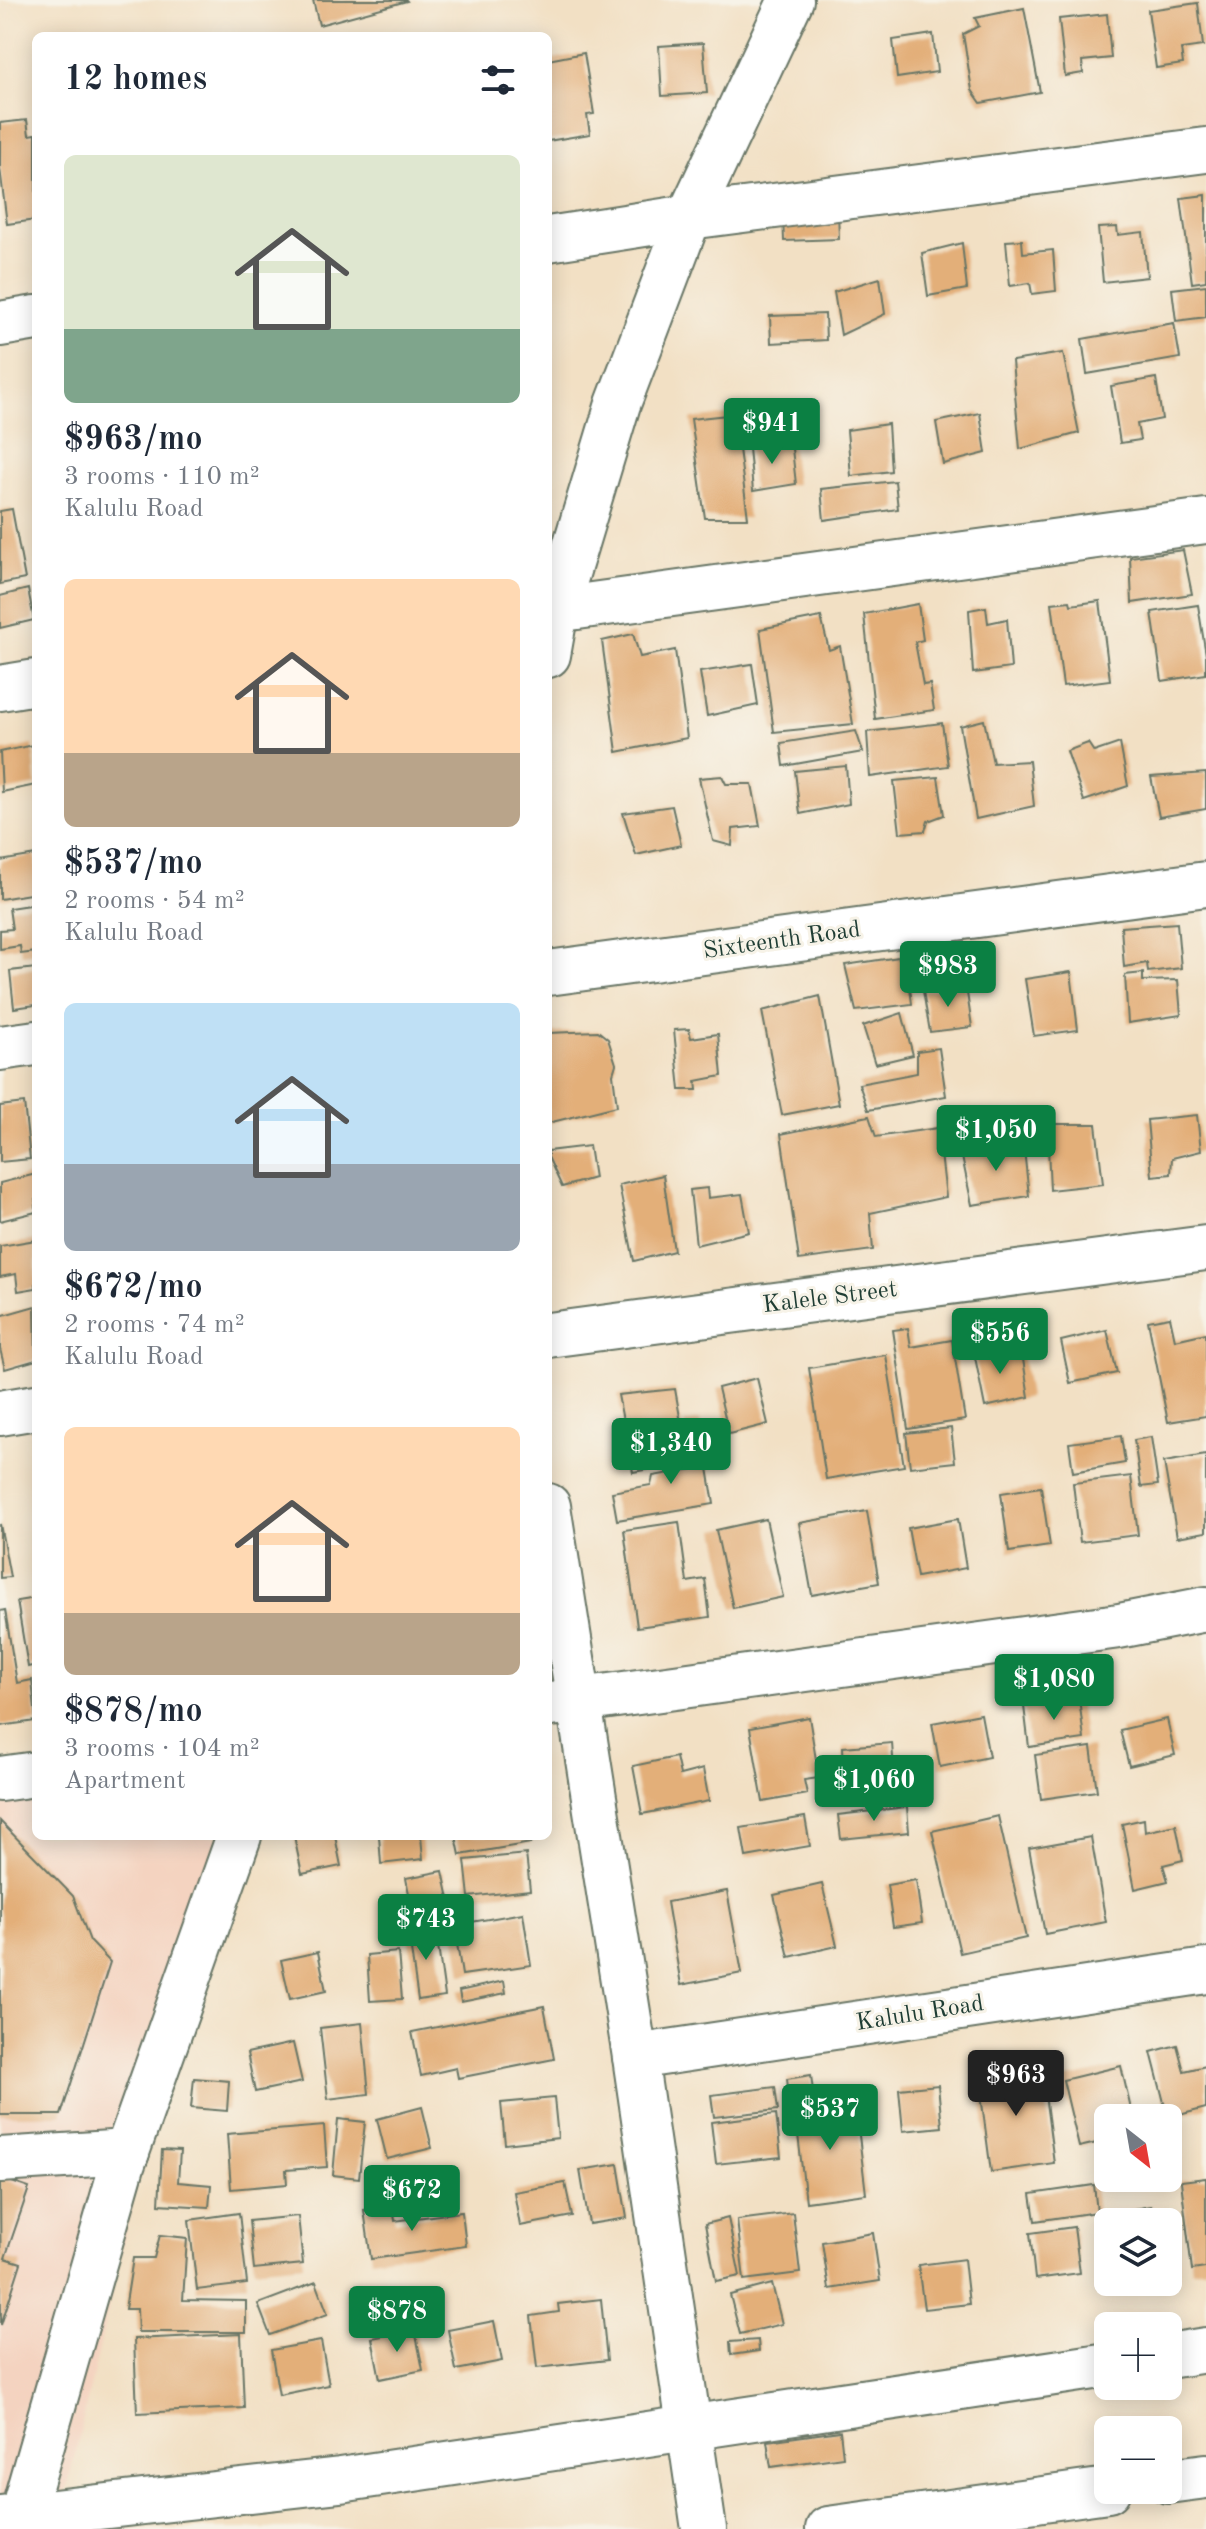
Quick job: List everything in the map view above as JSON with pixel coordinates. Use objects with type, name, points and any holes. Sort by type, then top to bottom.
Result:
[{"type":"street","points":[[791,0],[689,217],[618,404],[552,610],[1206,521]]},
{"type":"street","points":[[552,238],[689,217],[1206,150]]},
{"type":"street","points":[[0,324],[32,319]]},
{"type":"street","points":[[0,688],[32,683]]},
{"type":"street","name":"Sixteenth Road","points":[[552,972],[1206,884]]},
{"type":"street","points":[[0,1048],[32,1044]]},
{"type":"street","name":"Kalele Street","points":[[552,1334],[1206,1248]]},
{"type":"street","points":[[0,1413],[32,1408]]},
{"type":"street","points":[[552,1559],[563,1703],[635,2057],[704,2529]]},
{"type":"street","points":[[563,1703],[1119,1626],[1206,1609]]},
{"type":"street","points":[[0,1779],[32,1775]]},
{"type":"street","points":[[238,1840],[127,2152],[11,2516],[340,2480],[1094,2367]]},
{"type":"street","name":"Kalulu Road","points":[[635,2057],[1206,1971]]},
{"type":"street","points":[[0,2160],[127,2152]]},
{"type":"street","points":[[1182,2354],[1206,2350]]},
{"type":"street","points":[[1182,2479],[1206,2476]]},
{"type":"street","points":[[828,2529],[1094,2492]]},
{"type":"shaded area","points":[[32,1783],[32,1840],[222,1840],[155,2102],[58,2529],[0,2529],[0,1789]]},
{"type":"building","points":[[313,0],[406,0],[407,1],[319,25]]},
{"type":"building","points":[[1198,3],[1203,46],[1181,49],[1183,64],[1156,68],[1148,10]]},
{"type":"building","points":[[1024,8],[1040,92],[981,103],[972,90],[963,34],[979,26],[975,18]]},
{"type":"building","points":[[1107,14],[1111,58],[1082,61],[1083,73],[1065,76],[1059,19]]},
{"type":"building","points":[[933,34],[937,72],[897,78],[893,40]]},
{"type":"building","points":[[703,43],[707,93],[662,96],[659,46]]},
{"type":"building","points":[[584,53],[594,114],[587,115],[590,134],[552,140],[552,59]]},
{"type":"building","points":[[27,120],[29,135],[32,135],[32,221],[7,224],[0,168],[0,123]]},
{"type":"building","points":[[1206,195],[1206,281],[1192,283],[1181,198]]},
{"type":"building","points":[[838,212],[839,239],[784,241],[783,215]]},
{"type":"building","points":[[1117,227],[1118,235],[1143,232],[1147,277],[1103,282],[1098,228]]},
{"type":"building","points":[[1022,240],[1023,253],[1053,250],[1056,291],[1032,294],[1030,283],[1010,286],[1006,241]]},
{"type":"building","points":[[962,243],[967,289],[928,296],[922,253]]},
{"type":"building","points":[[880,278],[885,314],[841,335],[834,292]]},
{"type":"building","points":[[1206,285],[1206,317],[1176,321],[1172,289]]},
{"type":"building","points":[[825,314],[826,340],[771,343],[770,316]]},
{"type":"building","points":[[1174,323],[1180,358],[1087,374],[1082,339]]},
{"type":"building","points":[[1063,353],[1079,433],[1020,449],[1012,361]]},
{"type":"building","points":[[1156,378],[1162,419],[1137,424],[1140,440],[1120,443],[1111,386]]},
{"type":"building","points":[[745,413],[751,440],[739,449],[748,518],[705,518],[691,419]]},
{"type":"building","points":[[980,413],[986,453],[943,464],[936,422]]},
{"type":"building","points":[[888,424],[891,471],[851,476],[847,430]]},
{"type":"building","points":[[791,440],[796,484],[753,491],[749,448]]},
{"type":"building","points":[[895,481],[898,509],[824,520],[821,489]]},
{"type":"building","points":[[12,509],[25,579],[0,584],[0,511]]},
{"type":"building","points":[[1183,550],[1192,594],[1132,603],[1130,557]]},
{"type":"building","points":[[28,589],[32,620],[0,628],[0,596]]},
{"type":"building","points":[[1070,601],[1071,605],[1100,601],[1110,680],[1063,686],[1052,603]]},
{"type":"building","points":[[918,604],[923,640],[915,642],[923,685],[930,684],[934,710],[875,719],[864,614]]},
{"type":"building","points":[[1198,605],[1206,674],[1162,681],[1152,612]]},
{"type":"building","points":[[986,607],[988,623],[1007,619],[1011,668],[973,673],[969,610]]},
{"type":"building","points":[[821,617],[829,650],[840,646],[853,724],[774,732],[760,629]]},
{"type":"building","points":[[633,634],[640,657],[675,650],[687,738],[617,752],[602,641]]},
{"type":"building","points":[[752,664],[758,705],[707,716],[700,672]]},
{"type":"building","points":[[984,720],[993,763],[1029,761],[1034,806],[976,819],[960,726]]},
{"type":"building","points":[[942,723],[948,766],[870,777],[867,732]]},
{"type":"building","points":[[856,731],[863,752],[784,766],[781,743]]},
{"type":"building","points":[[1088,743],[1094,752],[1120,743],[1128,786],[1084,801],[1067,751]]},
{"type":"building","points":[[32,745],[32,786],[2,792],[0,752]]},
{"type":"building","points":[[846,766],[849,804],[800,814],[795,771]]},
{"type":"building","points":[[1206,773],[1206,809],[1159,817],[1151,777]]},
{"type":"building","points":[[722,776],[726,784],[752,784],[760,826],[733,829],[732,846],[713,841],[699,778]]},
{"type":"building","points":[[938,777],[944,815],[928,821],[925,831],[900,833],[894,781]]},
{"type":"building","points":[[672,806],[681,845],[636,855],[623,813]]},
{"type":"building","points":[[32,856],[32,894],[0,899],[0,861]]},
{"type":"building","points":[[32,905],[32,953],[21,954],[20,946],[0,949],[0,930],[12,929],[9,908]]},
{"type":"building","points":[[1177,923],[1181,968],[1148,972],[1147,963],[1124,967],[1121,927]]},
{"type":"building","points":[[906,956],[912,1004],[856,1011],[845,965]]},
{"type":"building","points":[[32,968],[32,1006],[14,1008],[10,971]]},
{"type":"building","points":[[1071,972],[1078,1030],[1034,1036],[1025,979]]},
{"type":"building","points":[[1143,973],[1143,981],[1178,980],[1181,1015],[1128,1023],[1125,975]]},
{"type":"building","points":[[966,986],[972,1027],[930,1032],[923,991]]},
{"type":"building","points":[[820,996],[839,1104],[782,1115],[762,1011]]},
{"type":"building","points":[[902,1013],[913,1055],[875,1064],[863,1026]]},
{"type":"building","points":[[689,1029],[691,1038],[718,1034],[722,1076],[696,1081],[697,1090],[680,1090],[674,1030]]},
{"type":"building","points":[[598,1031],[608,1039],[616,1064],[613,1074],[617,1106],[552,1122],[552,1033]]},
{"type":"building","points":[[939,1048],[946,1096],[868,1110],[859,1084],[917,1073],[917,1051]]},
{"type":"building","points":[[24,1103],[30,1159],[0,1162],[0,1106]]},
{"type":"building","points":[[1197,1115],[1201,1151],[1172,1158],[1171,1174],[1152,1176],[1147,1120]]},
{"type":"building","points":[[869,1116],[876,1137],[938,1128],[946,1197],[870,1213],[873,1250],[799,1260],[781,1134]]},
{"type":"building","points":[[1047,1124],[1096,1124],[1103,1184],[1050,1190]]},
{"type":"building","points":[[1023,1140],[1029,1196],[972,1205],[961,1152]]},
{"type":"building","points":[[589,1146],[594,1178],[562,1187],[552,1166],[552,1151]]},
{"type":"building","points":[[32,1175],[32,1213],[0,1221],[0,1183]]},
{"type":"building","points":[[663,1175],[674,1251],[634,1261],[619,1185]]},
{"type":"building","points":[[707,1188],[708,1198],[742,1194],[749,1232],[696,1245],[690,1190]]},
{"type":"building","points":[[32,1241],[32,1289],[18,1291],[16,1274],[0,1277],[0,1246]]},
{"type":"building","points":[[32,1307],[32,1361],[5,1369],[0,1349],[0,1316]]},
{"type":"building","points":[[1170,1317],[1175,1340],[1206,1333],[1206,1416],[1168,1422],[1148,1321]]},
{"type":"building","points":[[908,1328],[911,1347],[952,1340],[965,1420],[908,1429],[893,1330]]},
{"type":"building","points":[[1107,1330],[1117,1373],[1070,1383],[1061,1341]]},
{"type":"building","points":[[994,1343],[997,1357],[1022,1353],[1029,1397],[985,1407],[973,1347]]},
{"type":"building","points":[[886,1355],[904,1466],[826,1479],[809,1368]]},
{"type":"building","points":[[757,1378],[768,1424],[729,1434],[718,1388]]},
{"type":"building","points":[[675,1389],[688,1462],[633,1472],[618,1395]]},
{"type":"building","points":[[700,1420],[714,1504],[617,1520],[612,1492],[651,1485],[653,1476],[693,1469],[685,1423]]},
{"type":"building","points":[[951,1428],[955,1462],[910,1467],[906,1433]]},
{"type":"building","points":[[1121,1436],[1125,1463],[1073,1472],[1069,1443]]},
{"type":"building","points":[[1151,1437],[1158,1485],[1141,1487],[1134,1440]]},
{"type":"building","points":[[1206,1455],[1206,1532],[1177,1537],[1164,1462]]},
{"type":"building","points":[[1131,1476],[1138,1535],[1080,1542],[1073,1483]]},
{"type":"building","points":[[1041,1487],[1050,1546],[1009,1552],[1001,1493]]},
{"type":"building","points":[[867,1511],[879,1583],[812,1595],[799,1523]]},
{"type":"building","points":[[766,1519],[783,1597],[733,1608],[716,1530]]},
{"type":"building","points":[[958,1519],[966,1568],[917,1577],[908,1528]]},
{"type":"building","points":[[679,1522],[687,1582],[705,1579],[710,1617],[637,1627],[624,1530]]},
{"type":"building","points":[[0,1524],[10,1577],[0,1578]]},
{"type":"building","points":[[32,1599],[32,1666],[28,1667],[17,1601]]},
{"type":"building","points":[[5,1610],[17,1683],[32,1680],[32,1722],[0,1726],[0,1611]]},
{"type":"building","points":[[1079,1698],[1084,1739],[1029,1747],[1024,1706]]},
{"type":"building","points":[[981,1714],[989,1757],[940,1767],[932,1723]]},
{"type":"building","points":[[809,1717],[819,1778],[804,1780],[807,1794],[763,1802],[750,1728]]},
{"type":"building","points":[[1167,1719],[1175,1755],[1129,1766],[1120,1730]]},
{"type":"building","points":[[892,1743],[895,1785],[845,1789],[843,1747]]},
{"type":"building","points":[[1091,1747],[1097,1791],[1041,1799],[1035,1755]]},
{"type":"building","points":[[676,1757],[680,1775],[703,1769],[709,1801],[642,1814],[633,1766]]},
{"type":"building","points":[[907,1807],[909,1832],[841,1839],[838,1815]]},
{"type":"building","points":[[998,1816],[1026,1938],[960,1953],[932,1831]]},
{"type":"building","points":[[805,1817],[810,1846],[746,1857],[741,1828]]},
{"type":"building","points":[[1144,1819],[1145,1832],[1176,1825],[1183,1860],[1163,1865],[1168,1881],[1135,1889],[1122,1824]]},
{"type":"building","points":[[0,1821],[73,1896],[90,1941],[110,1962],[61,2115],[0,2115]]},
{"type":"building","points":[[1091,1837],[1106,1922],[1045,1934],[1029,1848]]},
{"type":"building","points":[[295,1840],[336,1840],[341,1866],[302,1874]]},
{"type":"building","points":[[379,1840],[421,1840],[423,1859],[381,1864]]},
{"type":"building","points":[[457,1840],[531,1840],[531,1843],[460,1855]]},
{"type":"building","points":[[526,1854],[530,1890],[469,1897],[465,1860]]},
{"type":"building","points":[[443,1871],[451,1908],[413,1915],[406,1878]]},
{"type":"building","points":[[916,1880],[922,1923],[893,1927],[887,1885]]},
{"type":"building","points":[[822,1884],[837,1946],[789,1957],[774,1895]]},
{"type":"building","points":[[727,1891],[742,1973],[681,1985],[667,1902]]},
{"type":"building","points":[[523,1913],[531,1965],[462,1975],[454,1925]]},
{"type":"building","points":[[435,1925],[445,1996],[418,2000],[408,1928]]},
{"type":"building","points":[[318,1952],[326,1991],[290,1999],[281,1960]]},
{"type":"building","points":[[398,1952],[402,1999],[370,2001],[367,1955]]},
{"type":"building","points":[[504,1981],[506,1993],[461,2002],[459,1991]]},
{"type":"building","points":[[544,2006],[554,2059],[458,2078],[456,2068],[421,2076],[412,2032]]},
{"type":"building","points":[[362,2023],[369,2094],[328,2099],[320,2028]]},
{"type":"building","points":[[293,2043],[302,2082],[255,2092],[247,2053]]},
{"type":"building","points":[[1177,2045],[1184,2071],[1206,2066],[1206,2108],[1182,2114],[1182,2104],[1164,2104],[1151,2052]]},
{"type":"building","points":[[1041,2064],[1054,2163],[991,2172],[978,2072]]},
{"type":"building","points":[[1121,2066],[1130,2104],[1094,2104],[1094,2144],[1079,2147],[1063,2080]]},
{"type":"building","points":[[811,2075],[814,2099],[790,2103],[787,2079]]},
{"type":"building","points":[[194,2078],[229,2081],[227,2111],[191,2108]]},
{"type":"building","points":[[938,2085],[942,2127],[903,2131],[899,2089]]},
{"type":"building","points":[[775,2087],[778,2110],[714,2117],[711,2095]]},
{"type":"building","points":[[554,2098],[558,2138],[505,2144],[501,2103]]},
{"type":"building","points":[[855,2102],[866,2194],[806,2202],[795,2109]]},
{"type":"building","points":[[422,2107],[432,2148],[387,2159],[377,2119]]},
{"type":"building","points":[[776,2114],[781,2157],[716,2164],[711,2122]]},
{"type":"building","points":[[338,2119],[365,2122],[359,2178],[333,2175]]},
{"type":"building","points":[[324,2126],[327,2167],[286,2170],[287,2184],[231,2189],[227,2134]]},
{"type":"building","points":[[162,2150],[180,2151],[178,2182],[211,2185],[209,2207],[159,2204]]},
{"type":"building","points":[[618,2164],[627,2218],[589,2224],[580,2170]]},
{"type":"building","points":[[0,2178],[29,2188],[5,2258],[21,2263],[1,2325]]},
{"type":"building","points":[[1206,2178],[1206,2268],[1192,2270],[1182,2181]]},
{"type":"building","points":[[565,2183],[572,2216],[520,2226],[514,2192]]},
{"type":"building","points":[[1094,2185],[1097,2208],[1094,2212],[1035,2221],[1031,2194]]},
{"type":"building","points":[[393,2207],[395,2221],[462,2212],[466,2246],[371,2259],[364,2210]]},
{"type":"building","points":[[239,2213],[247,2284],[197,2290],[189,2220]]},
{"type":"building","points":[[793,2213],[800,2273],[744,2280],[737,2220]]},
{"type":"building","points":[[298,2216],[303,2264],[254,2269],[249,2221]]},
{"type":"building","points":[[728,2218],[740,2276],[716,2281],[705,2224]]},
{"type":"building","points":[[1074,2227],[1080,2273],[1035,2279],[1030,2233]]},
{"type":"building","points":[[873,2233],[880,2281],[829,2289],[822,2242]]},
{"type":"building","points":[[160,2235],[187,2238],[183,2300],[246,2301],[246,2332],[138,2332],[137,2309],[125,2309],[133,2258],[154,2258]]},
{"type":"building","points":[[964,2259],[969,2304],[924,2309],[918,2265]]},
{"type":"building","points":[[316,2282],[328,2314],[270,2335],[258,2304]]},
{"type":"building","points":[[772,2284],[782,2324],[740,2334],[730,2295]]},
{"type":"building","points":[[601,2299],[607,2360],[537,2368],[531,2316],[559,2312],[558,2304]]},
{"type":"building","points":[[494,2321],[502,2361],[456,2370],[448,2330]]},
{"type":"building","points":[[415,2330],[423,2370],[380,2379],[372,2338]]},
{"type":"building","points":[[241,2334],[244,2408],[137,2413],[134,2339]]},
{"type":"building","points":[[758,2340],[759,2351],[731,2355],[730,2342]]},
{"type":"building","points":[[321,2341],[329,2385],[279,2395],[271,2350]]},
{"type":"building","points":[[840,2431],[843,2457],[771,2467],[767,2441]]}]
